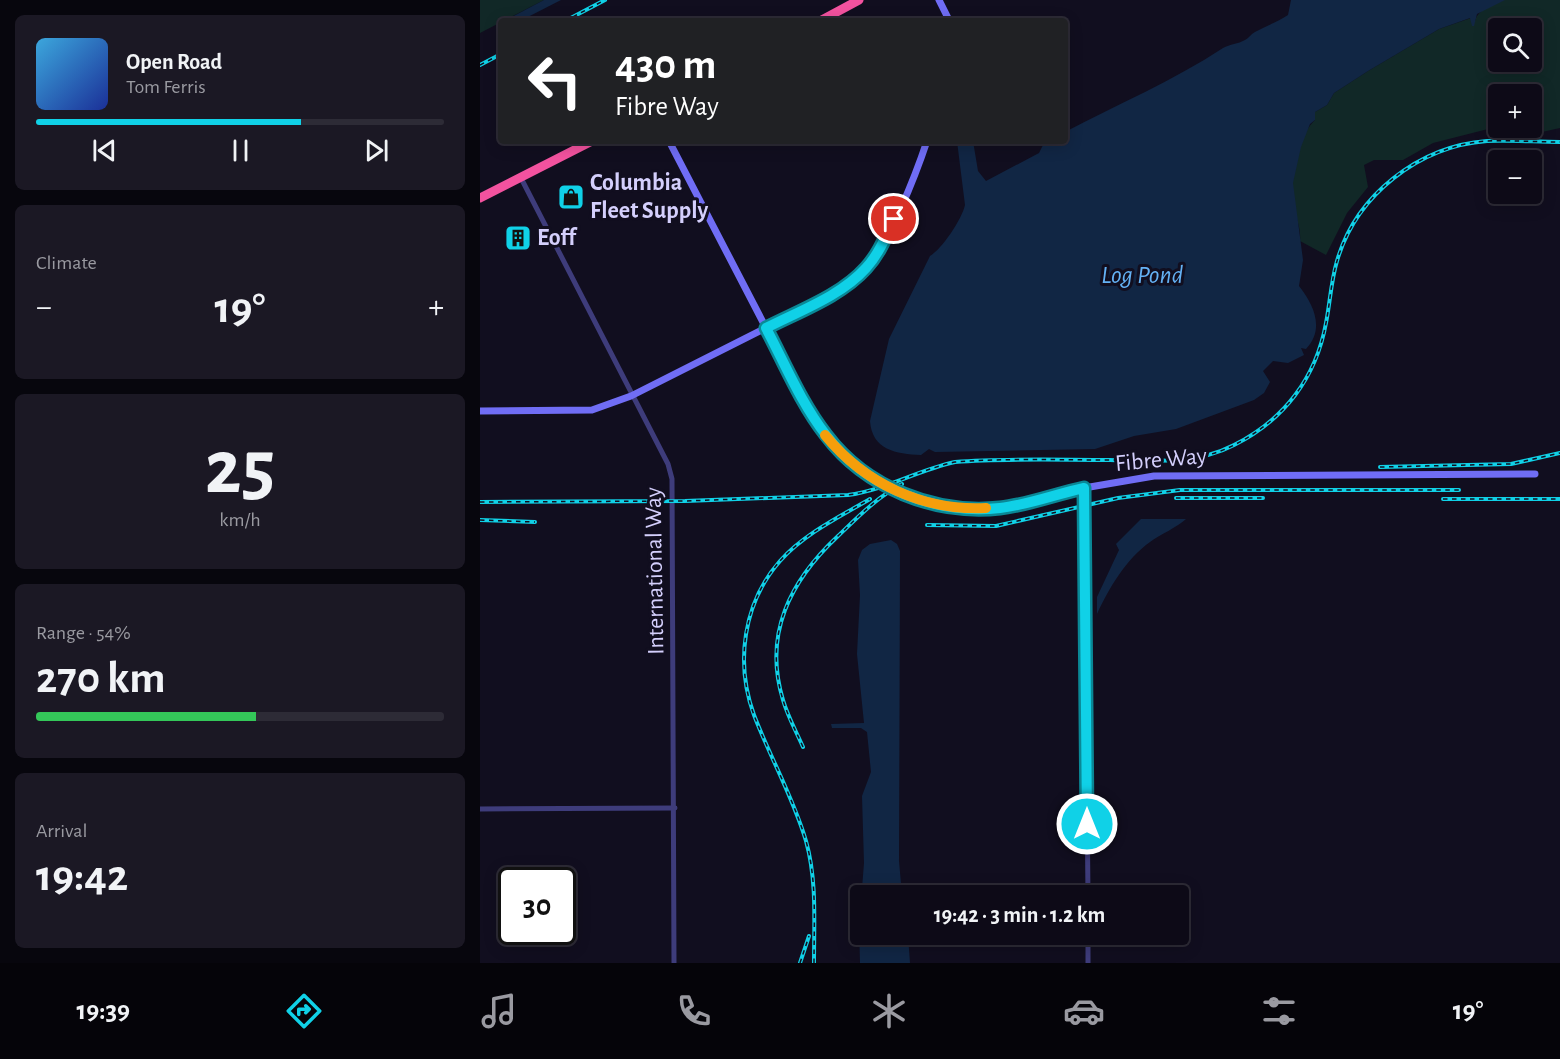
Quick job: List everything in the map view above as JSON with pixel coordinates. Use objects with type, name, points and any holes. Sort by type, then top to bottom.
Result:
[{"type":"highway","points":[[825,18],[859,0]]},
{"type":"highway","points":[[480,198],[586,144]]},
{"type":"street","points":[[939,0],[946,18]]},
{"type":"street","name":"Fibre Way","points":[[671,144],[809,411],[844,456],[858,468],[898,492],[943,506],[971,509],[1001,508],[1084,488],[1154,476],[1535,474]]},
{"type":"street","points":[[480,411],[592,410],[631,396],[832,294],[868,267],[881,247],[918,168],[926,144]]},
{"type":"street","name":"International Way","points":[[520,178],[668,464],[672,479],[674,963]]},
{"type":"street","points":[[1084,488],[1088,885]]},
{"type":"street","points":[[480,809],[675,808]]},
{"type":"street","points":[[1088,945],[1088,963]]},
{"type":"green space","points":[[480,0],[544,0],[509,18],[498,18],[498,24],[480,33]]},
{"type":"green space","points":[[1504,0],[1560,0],[1560,128],[1542,132],[1542,84],[1488,84],[1488,129],[1433,143],[1403,160],[1374,160],[1364,165],[1368,187],[1347,213],[1326,255],[1300,241],[1293,199],[1294,175],[1303,137],[1315,120],[1315,112],[1327,105],[1334,93],[1368,71],[1439,29],[1471,18],[1475,21],[1483,10]]},
{"type":"water","points":[[544,0],[561,0],[526,18],[510,18]]},
{"type":"water","name":"Log Pond","points":[[1291,0],[1505,0],[1477,14],[1474,26],[1470,18],[1439,29],[1334,93],[1327,105],[1315,112],[1315,120],[1310,124],[1301,147],[1293,183],[1303,260],[1299,286],[1313,309],[1316,325],[1312,341],[1306,349],[1301,348],[1304,355],[1288,363],[1273,361],[1263,371],[1270,382],[1264,393],[1254,400],[1176,429],[1134,436],[1095,449],[935,452],[929,449],[921,455],[894,451],[880,444],[875,438],[870,421],[889,339],[930,256],[951,233],[965,205],[957,144],[974,144],[978,171],[986,181],[1039,153],[1044,144],[1068,144],[1068,130],[1165,82],[1223,48],[1245,40],[1255,32],[1288,15]]},
{"type":"water","points":[[1141,519],[1186,519],[1150,542],[1133,557],[1113,584],[1097,614],[1097,597],[1119,550],[1116,544]]},
{"type":"water","points":[[891,540],[897,544],[900,551],[899,861],[901,885],[862,885],[864,863],[862,796],[871,772],[867,732],[861,728],[832,728],[831,724],[864,723],[857,654],[860,595],[858,560],[862,550],[870,544]]},
{"type":"water","points":[[860,945],[909,945],[910,963],[860,963]]},
{"type":"railway","points":[[571,18],[605,0]]},
{"type":"railway","points":[[480,65],[498,56]]},
{"type":"railway","points":[[480,502],[685,501],[848,495],[875,489],[955,462],[1157,461],[1204,456],[1234,445],[1268,423],[1295,395],[1306,379],[1321,343],[1335,269],[1346,237],[1359,215],[1375,195],[1394,178],[1415,164],[1462,145],[1487,141],[1560,142]]},
{"type":"railway","points":[[1380,467],[1511,464],[1560,453]]},
{"type":"railway","points":[[803,747],[785,706],[778,676],[776,653],[785,610],[794,590],[821,553],[868,508],[902,484]]},
{"type":"railway","points":[[927,525],[996,526],[1118,498],[1180,490],[1459,490]]},
{"type":"railway","points":[[1176,498],[1263,498]]},
{"type":"railway","points":[[814,963],[814,901],[810,856],[795,809],[760,731],[748,695],[744,654],[746,634],[758,595],[767,578],[789,551],[834,519],[870,499]]},
{"type":"railway","points":[[1443,499],[1560,499]]},
{"type":"railway","points":[[480,520],[535,522]]},
{"type":"railway","points":[[800,963],[809,936]]},
{"type":"slow traffic","points":[[825,435],[858,468],[898,492],[916,500],[943,506],[986,508]]},
{"type":"place","name":"Columbia Fleet Supply","points":[[571,197]]},
{"type":"place","name":"Eoff","points":[[518,238]]},
{"type":"route","points":[[894,219],[881,247],[868,267],[856,279],[766,328],[809,411],[826,436],[858,468],[898,492],[916,500],[971,509],[1001,508],[1084,488],[1087,824]]}]
